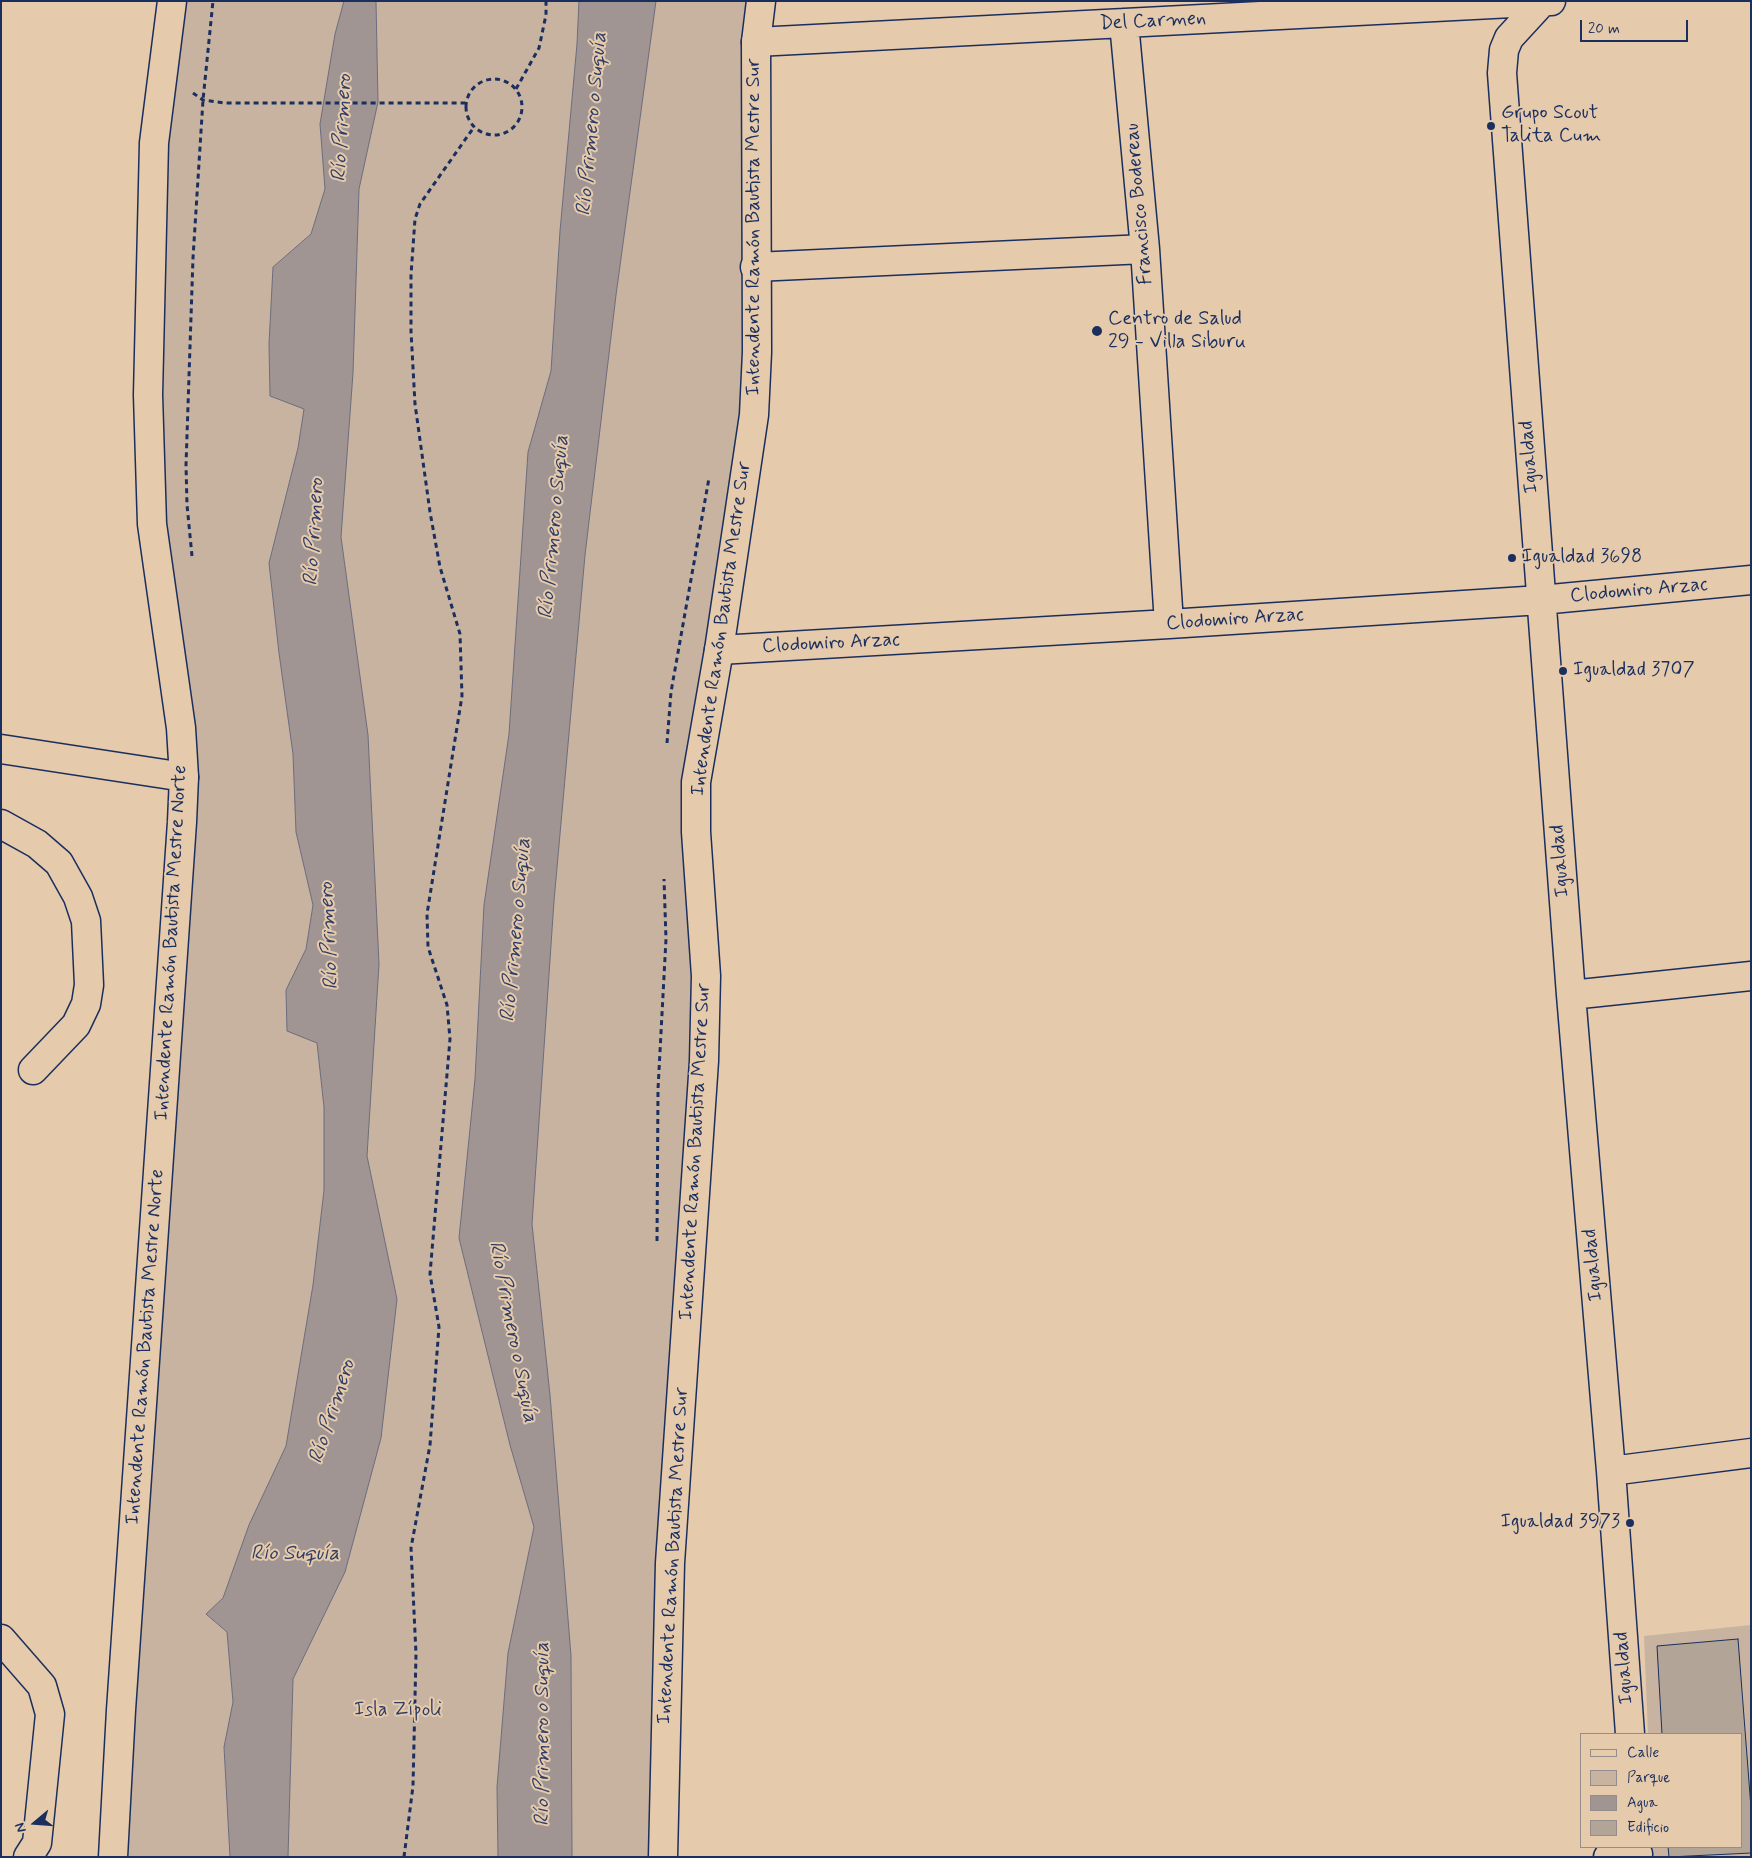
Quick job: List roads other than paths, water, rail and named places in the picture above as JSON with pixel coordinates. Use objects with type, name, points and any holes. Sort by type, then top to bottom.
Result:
[{"type":"street","name":"Intendente Ramón Bautista Mestre Norte","points":[[114,1857],[122,1700],[184,777],[181,728],[152,524],[148,395],[154,143],[172,1]]},
{"type":"street","name":"Intendente Ramón Bautista Mestre Sur","points":[[663,1857],[670,1563],[704,1061],[706,976],[696,832],[696,782],[719,650],[754,416],[756,352],[756,42],[761,1]]},
{"type":"street","name":"Del Carmen","points":[[756,42],[1551,1]]},
{"type":"street","name":"Igualdad","points":[[1542,2],[1510,38],[1504,50],[1502,73],[1571,996],[1611,1471],[1630,1733]]},
{"type":"street","name":"Francisco Bodereau","points":[[1124,23],[1145,249],[1169,624]]},
{"type":"street","points":[[755,267],[1145,249]]},
{"type":"street","name":"Clodomiro Arzac","points":[[719,650],[1541,600],[1751,580]]},
{"type":"street","points":[[1,749],[184,777]]},
{"type":"street","points":[[1,824],[38,844],[59,863],[78,897],[86,921],[89,985],[86,1004],[76,1025],[33,1070]]},
{"type":"street","points":[[1571,996],[1751,976]]},
{"type":"street","points":[[1611,1471],[1751,1453]]},
{"type":"street","points":[[1,1639],[42,1686],[50,1714],[37,1843],[28,1857]]},
{"type":"street","points":[[1608,1857],[1638,1852]]},
{"type":"water","name":"Río Suquía","points":[[344,1],[376,1],[378,102],[359,189],[353,373],[341,537],[368,735],[379,964],[367,1156],[397,1299],[381,1438],[345,1572],[293,1679],[288,1857],[230,1857],[224,1747],[233,1702],[227,1632],[206,1614],[223,1598],[249,1525],[286,1446],[313,1285],[324,1190],[324,1107],[317,1043],[287,1031],[286,990],[306,949],[313,905],[296,832],[293,754],[269,563],[298,448],[304,409],[270,396],[269,344],[273,267],[311,234],[325,189],[320,124],[335,34]]},
{"type":"water","name":"Río Primero o Suquía","points":[[579,1],[656,1],[616,295],[585,555],[554,901],[532,1224],[550,1395],[571,1656],[572,1857],[498,1857],[497,1787],[508,1653],[534,1527],[510,1445],[459,1238],[475,1079],[484,905],[509,734],[528,452],[551,371],[560,231],[577,44]]},
{"type":"place","name":"Grupo Scout Talita Cum","points":[[1491,126]]},
{"type":"place","name":"Centro de Salud 29 - Villa Siburu","points":[[1097,331]]},
{"type":"place","name":"Igualdad 3698","points":[[1512,558]]},
{"type":"place","name":"Igualdad 3707","points":[[1563,671]]},
{"type":"place","name":"Igualdad 3973","points":[[1630,1523]]},
{"type":"water label","name":"Río Primero","points":[[343,128]]},
{"type":"water label","name":"Río Primero","points":[[315,532]]},
{"type":"water label","name":"Río Primero","points":[[330,936]]},
{"type":"water label","name":"Río Primero","points":[[333,1412]]},
{"type":"park label","name":"Isla Zípoli","points":[[398,1711]]}]
